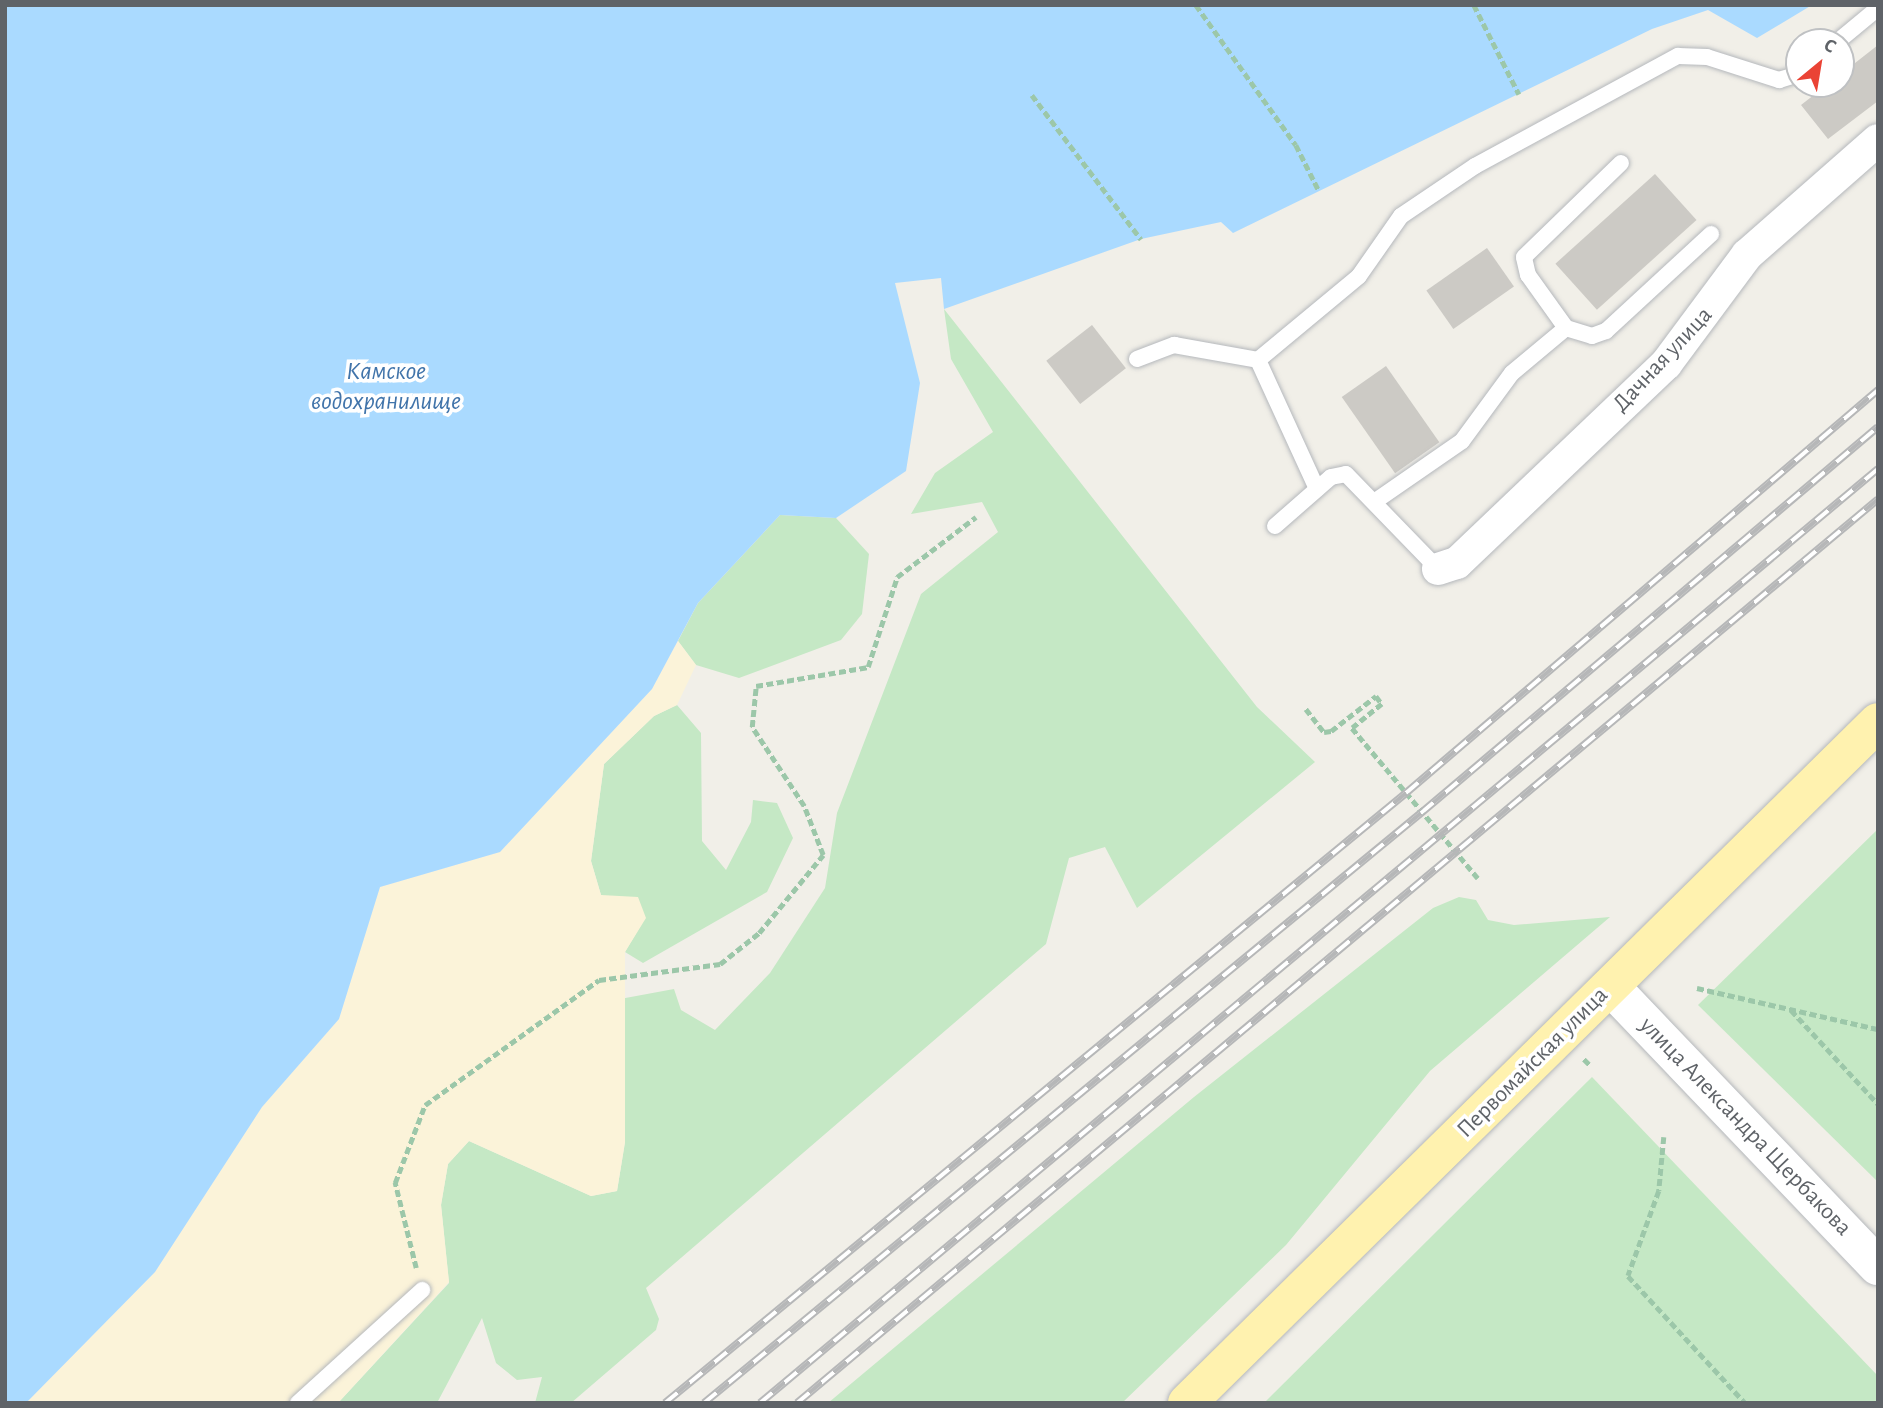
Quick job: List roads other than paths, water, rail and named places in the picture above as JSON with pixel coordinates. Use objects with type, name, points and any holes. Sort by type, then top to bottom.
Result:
[{"type":"main road","name":"Первомайская улица","points":[[1187,1403],[1878,722]]},
{"type":"street","name":"Дачная улица","points":[[1438,569],[1457,563],[1666,365],[1748,255],[1878,140]]},
{"type":"street","name":"улица Александра Щербакова","points":[[1611,987],[1878,1266]]},
{"type":"lane","points":[[1854,28],[1878,8]]},
{"type":"lane","points":[[1137,359],[1174,345],[1258,360],[1359,276],[1401,216],[1475,166],[1665,62],[1689,54],[1779,80],[1785,78]]},
{"type":"lane","points":[[1621,163],[1524,257],[1528,275],[1566,328],[1592,336],[1606,331],[1711,234]]},
{"type":"lane","points":[[1374,502],[1462,441],[1511,373],[1566,328]]},
{"type":"lane","points":[[1258,360],[1317,489]]},
{"type":"lane","points":[[1275,526],[1317,489],[1346,474],[1438,569]]},
{"type":"lane","points":[[298,1403],[422,1290]]},
{"type":"water","name":"Камское водохранилище","points":[[5,5],[1812,5],[1757,38],[1708,10],[1652,29],[1233,233],[1221,222],[1141,239],[944,309],[941,278],[895,283],[920,383],[906,471],[836,518],[780,515],[698,603],[652,689],[500,852],[380,887],[339,1019],[262,1107],[155,1272],[26,1403],[5,1403]]},
{"type":"railway","points":[[665,1403],[1406,793],[1878,390]]},
{"type":"railway","points":[[704,1403],[1421,813],[1878,427]]},
{"type":"railway","points":[[760,1403],[1878,469]]},
{"type":"railway","points":[[797,1403],[1878,499]]}]
